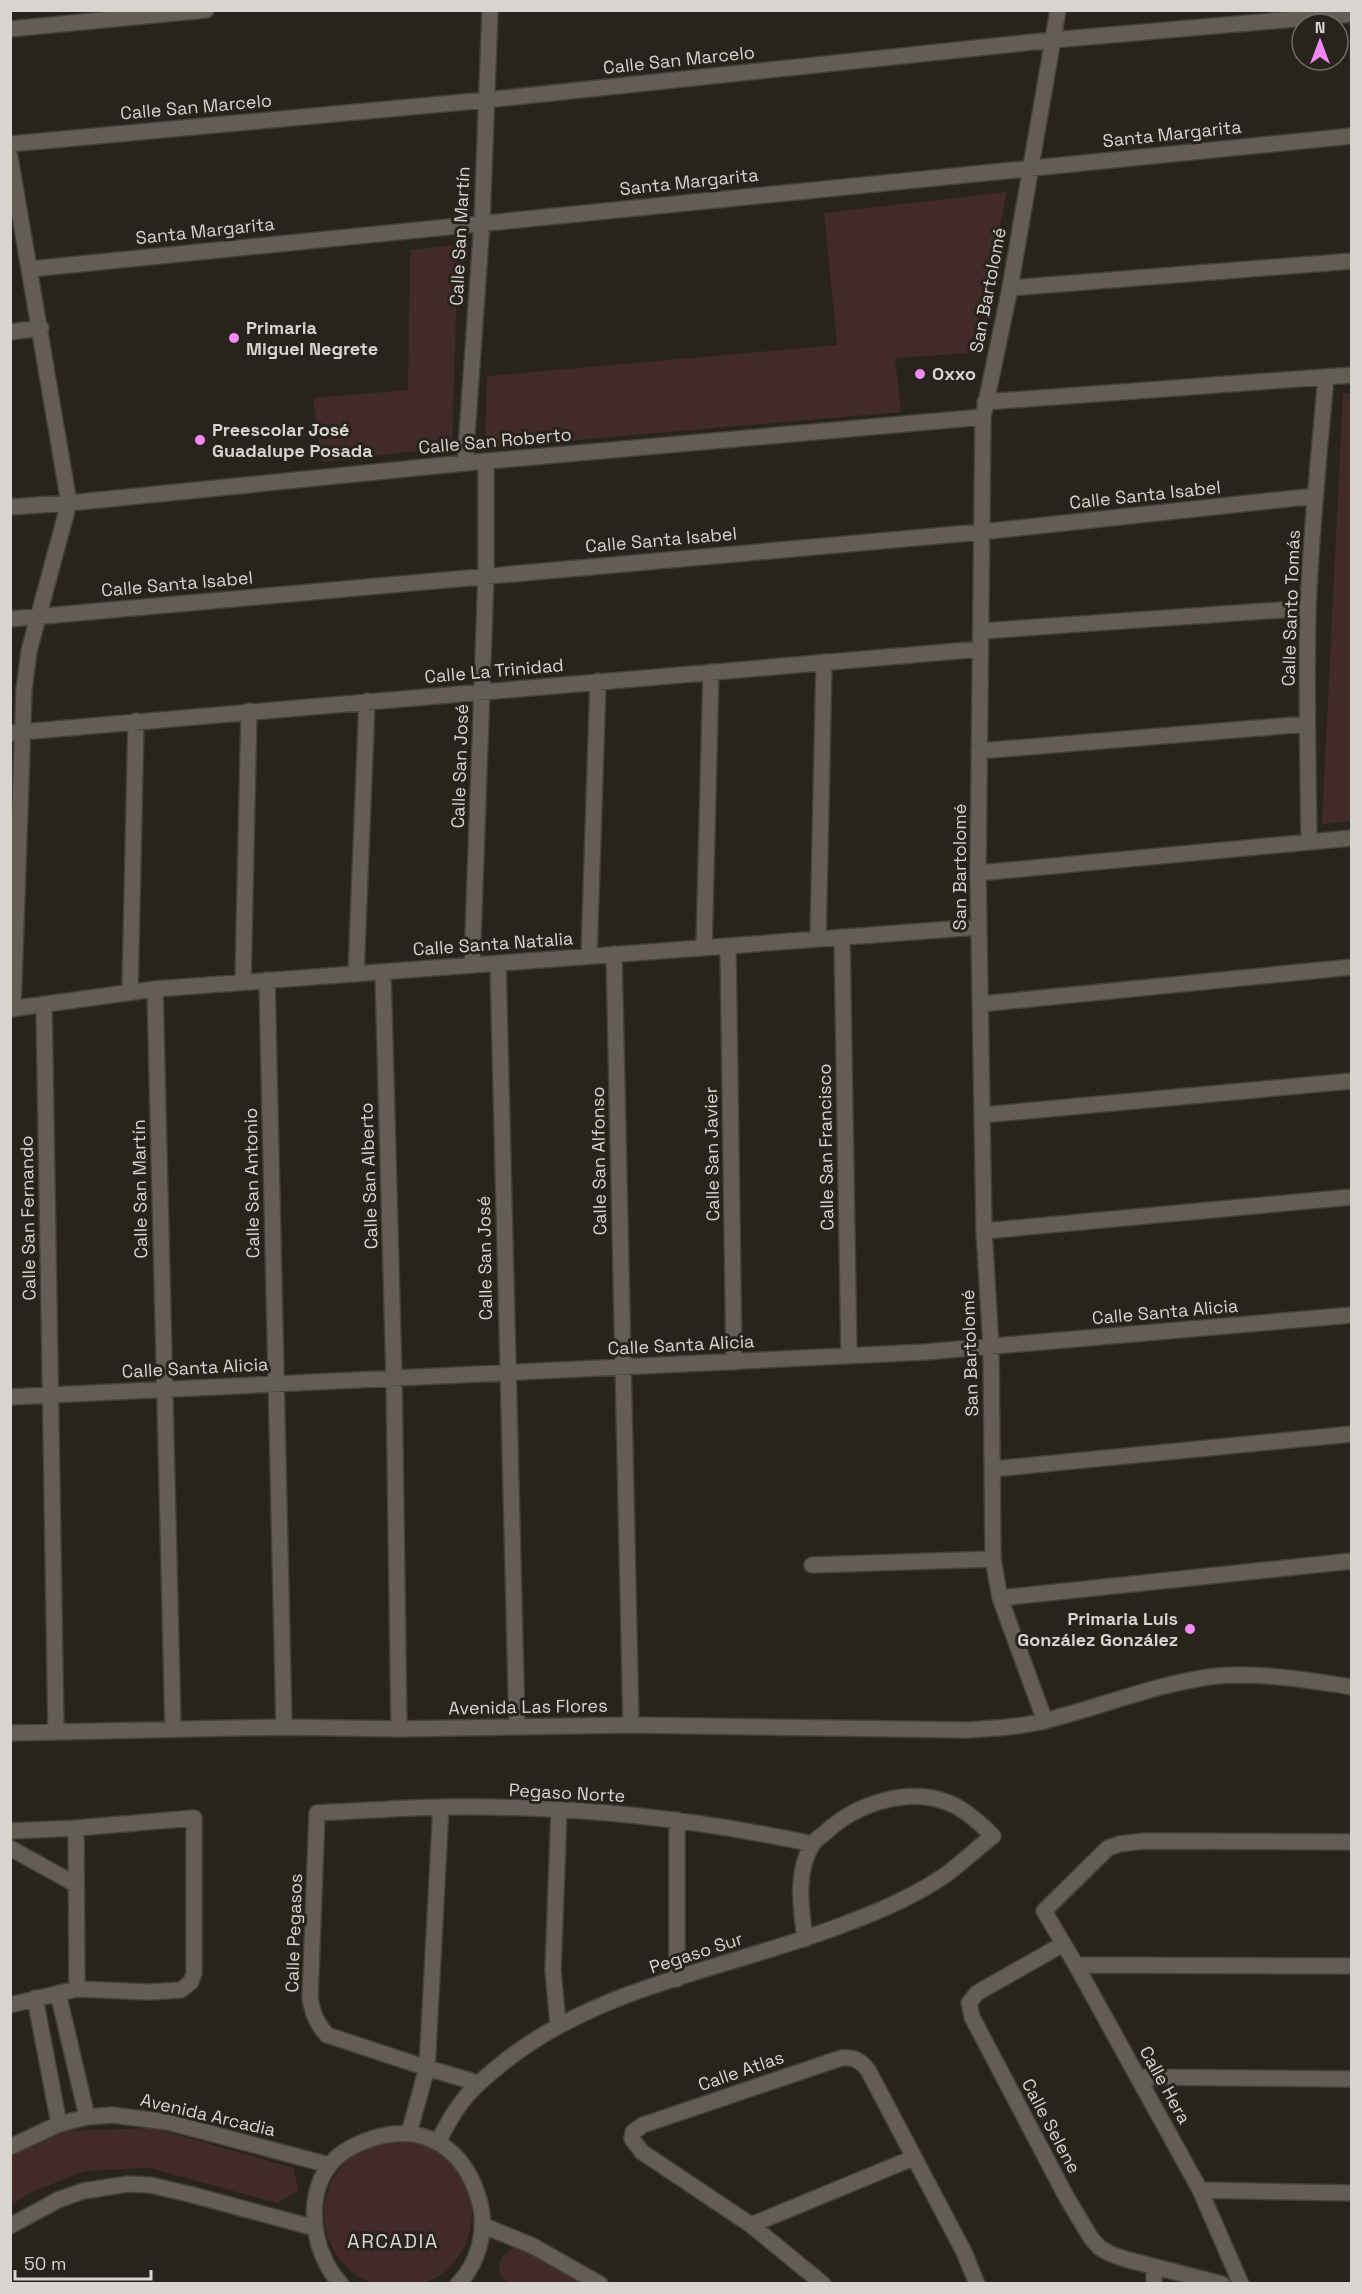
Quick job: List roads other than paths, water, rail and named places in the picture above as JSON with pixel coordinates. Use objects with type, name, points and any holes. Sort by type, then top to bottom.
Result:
[{"type":"street","points":[[10,29],[207,10]]},
{"type":"street","name":"Calle San Martín","points":[[465,463],[482,222],[490,10]]},
{"type":"street","name":"San Bartolomé","points":[[1046,1721],[1000,1598],[993,1559],[991,1347],[984,1231],[978,873],[984,409],[1010,288],[1058,10]]},
{"type":"street","name":"Calle San Marcelo","points":[[10,144],[486,100],[1052,40],[1352,14]]},
{"type":"street","name":"Santa Margarita","points":[[30,268],[1352,136]]},
{"type":"street","points":[[10,157],[41,328],[69,503],[29,651],[16,733],[12,1009]]},
{"type":"street","points":[[1010,288],[1352,261]]},
{"type":"street","points":[[10,332],[41,328]]},
{"type":"street","name":"Calle San Roberto","points":[[10,507],[69,503],[984,409],[1352,375]]},
{"type":"street","name":"Calle Santo Tomás","points":[[1310,842],[1307,724],[1308,608],[1326,377]]},
{"type":"street","name":"Calle San José","points":[[472,965],[486,575],[486,461]]},
{"type":"street","name":"Calle Santa Isabel","points":[[10,619],[981,532],[1315,496]]},
{"type":"street","points":[[981,631],[1308,608]]},
{"type":"street","name":"Calle La Trinidad","points":[[16,733],[980,649]]},
{"type":"street","points":[[818,939],[824,662]]},
{"type":"street","points":[[704,948],[711,672]]},
{"type":"street","points":[[589,956],[598,681]]},
{"type":"street","points":[[356,974],[367,701]]},
{"type":"street","points":[[243,982],[249,711]]},
{"type":"street","points":[[130,991],[136,721]]},
{"type":"street","points":[[980,751],[1307,724]]},
{"type":"street","points":[[978,873],[1352,838]]},
{"type":"street","name":"Calle Santa Natalia","points":[[12,1009],[130,991],[979,927]]},
{"type":"street","name":"Calle San Francisco","points":[[842,937],[849,1356]]},
{"type":"street","name":"Calle San Javier","points":[[728,946],[734,1362]]},
{"type":"street","name":"Calle San Alfonso","points":[[614,954],[631,1725]]},
{"type":"street","name":"Calle San José","points":[[498,963],[517,1727]]},
{"type":"street","points":[[980,1004],[1352,967]]},
{"type":"street","name":"Calle San Alberto","points":[[383,972],[394,1378],[399,1729]]},
{"type":"street","name":"Calle San Antonio","points":[[267,980],[284,1727]]},
{"type":"street","name":"Calle San Martín","points":[[155,989],[173,1729]]},
{"type":"street","name":"Calle San Fernando","points":[[44,1004],[56,1732]]},
{"type":"street","points":[[982,1115],[1352,1081]]},
{"type":"street","points":[[984,1231],[1352,1197]]},
{"type":"street","name":"Calle Santa Alicia","points":[[10,1396],[849,1356],[991,1347],[1352,1315]]},
{"type":"street","points":[[993,1469],[1352,1434]]},
{"type":"street","points":[[812,1565],[993,1559]]},
{"type":"street","points":[[1000,1598],[1352,1561]]},
{"type":"street","name":"Avenida Las Flores","points":[[10,1733],[284,1727],[399,1729],[631,1725],[967,1730],[1046,1721],[1168,1686],[1215,1676],[1240,1675],[1352,1687]]},
{"type":"street","name":"Pegaso Sur","points":[[438,2142],[449,2120],[478,2083],[535,2038],[558,2025],[605,2004],[805,1939],[884,1908],[943,1876],[993,1836],[982,1824],[950,1803],[929,1798],[905,1798],[879,1802],[856,1810],[833,1825],[813,1844]]},
{"type":"street","points":[[409,2133],[427,2068],[441,1807]]},
{"type":"street","name":"Pegaso Norte","points":[[317,1813],[441,1807],[559,1810],[677,1820],[813,1844]]},
{"type":"street","points":[[558,2025],[553,1970],[559,1810]]},
{"type":"street","name":"Calle Pegasos","points":[[317,1813],[310,1999],[315,2017],[327,2035],[478,2083]]},
{"type":"street","points":[[10,1830],[76,1828],[194,1818],[194,1973],[191,1982],[181,1990],[150,1992],[77,1989],[11,2004]]},
{"type":"street","points":[[677,1820],[677,1979]]},
{"type":"street","points":[[76,1828],[77,1989]]},
{"type":"street","name":"Calle Hera","points":[[1241,2283],[1200,2190],[1044,1911],[1098,1856],[1108,1848],[1119,1844],[1144,1841],[1352,1842]]},
{"type":"street","points":[[805,1939],[800,1888],[803,1870],[813,1844]]},
{"type":"street","points":[[10,1848],[75,1884]]},
{"type":"street","name":"Calle Selene","points":[[1063,1944],[977,1994],[971,1999],[972,2017],[1067,2198],[1091,2238],[1100,2248],[1111,2254],[1187,2279],[1222,2283]]},
{"type":"street","points":[[1076,1965],[1352,1965]]},
{"type":"street","points":[[58,1993],[87,2117]]},
{"type":"street","points":[[35,1998],[58,2124]]},
{"type":"street","name":"Calle Atlas","points":[[823,2283],[751,2225],[642,2152],[632,2139],[633,2132],[643,2125],[841,2058],[850,2057],[858,2060],[868,2070],[964,2252],[977,2283]]},
{"type":"street","points":[[1138,2077],[1352,2079]]},
{"type":"street","name":"Avenida Arcadia","points":[[10,2147],[58,2124],[87,2117],[112,2115],[168,2122],[329,2165]]},
{"type":"street","points":[[341,2283],[326,2265],[319,2248],[315,2228],[321,2181],[329,2165],[345,2151],[384,2135],[409,2133],[426,2136],[455,2154],[466,2168],[477,2190],[482,2225],[480,2244],[474,2263],[461,2283]]},
{"type":"street","points":[[751,2225],[913,2158]]},
{"type":"street","points":[[10,2226],[58,2200],[83,2191],[128,2184],[150,2184],[315,2228]]},
{"type":"street","points":[[1200,2190],[1352,2193]]},
{"type":"street","points":[[482,2225],[533,2246],[600,2283]]},
{"type":"street","points":[[1154,2267],[1154,2283]]},
{"type":"place","name":"Primaria Miguel Negrete","points":[[234,338]]},
{"type":"place","name":"Oxxo","points":[[920,374]]},
{"type":"place","name":"Preescolar José Guadalupe Posada","points":[[200,440]]},
{"type":"place","name":"Primaria Luis González González","points":[[1190,1629]]},
{"type":"district","name":"ARCADIA","points":[[393,2241]]}]
